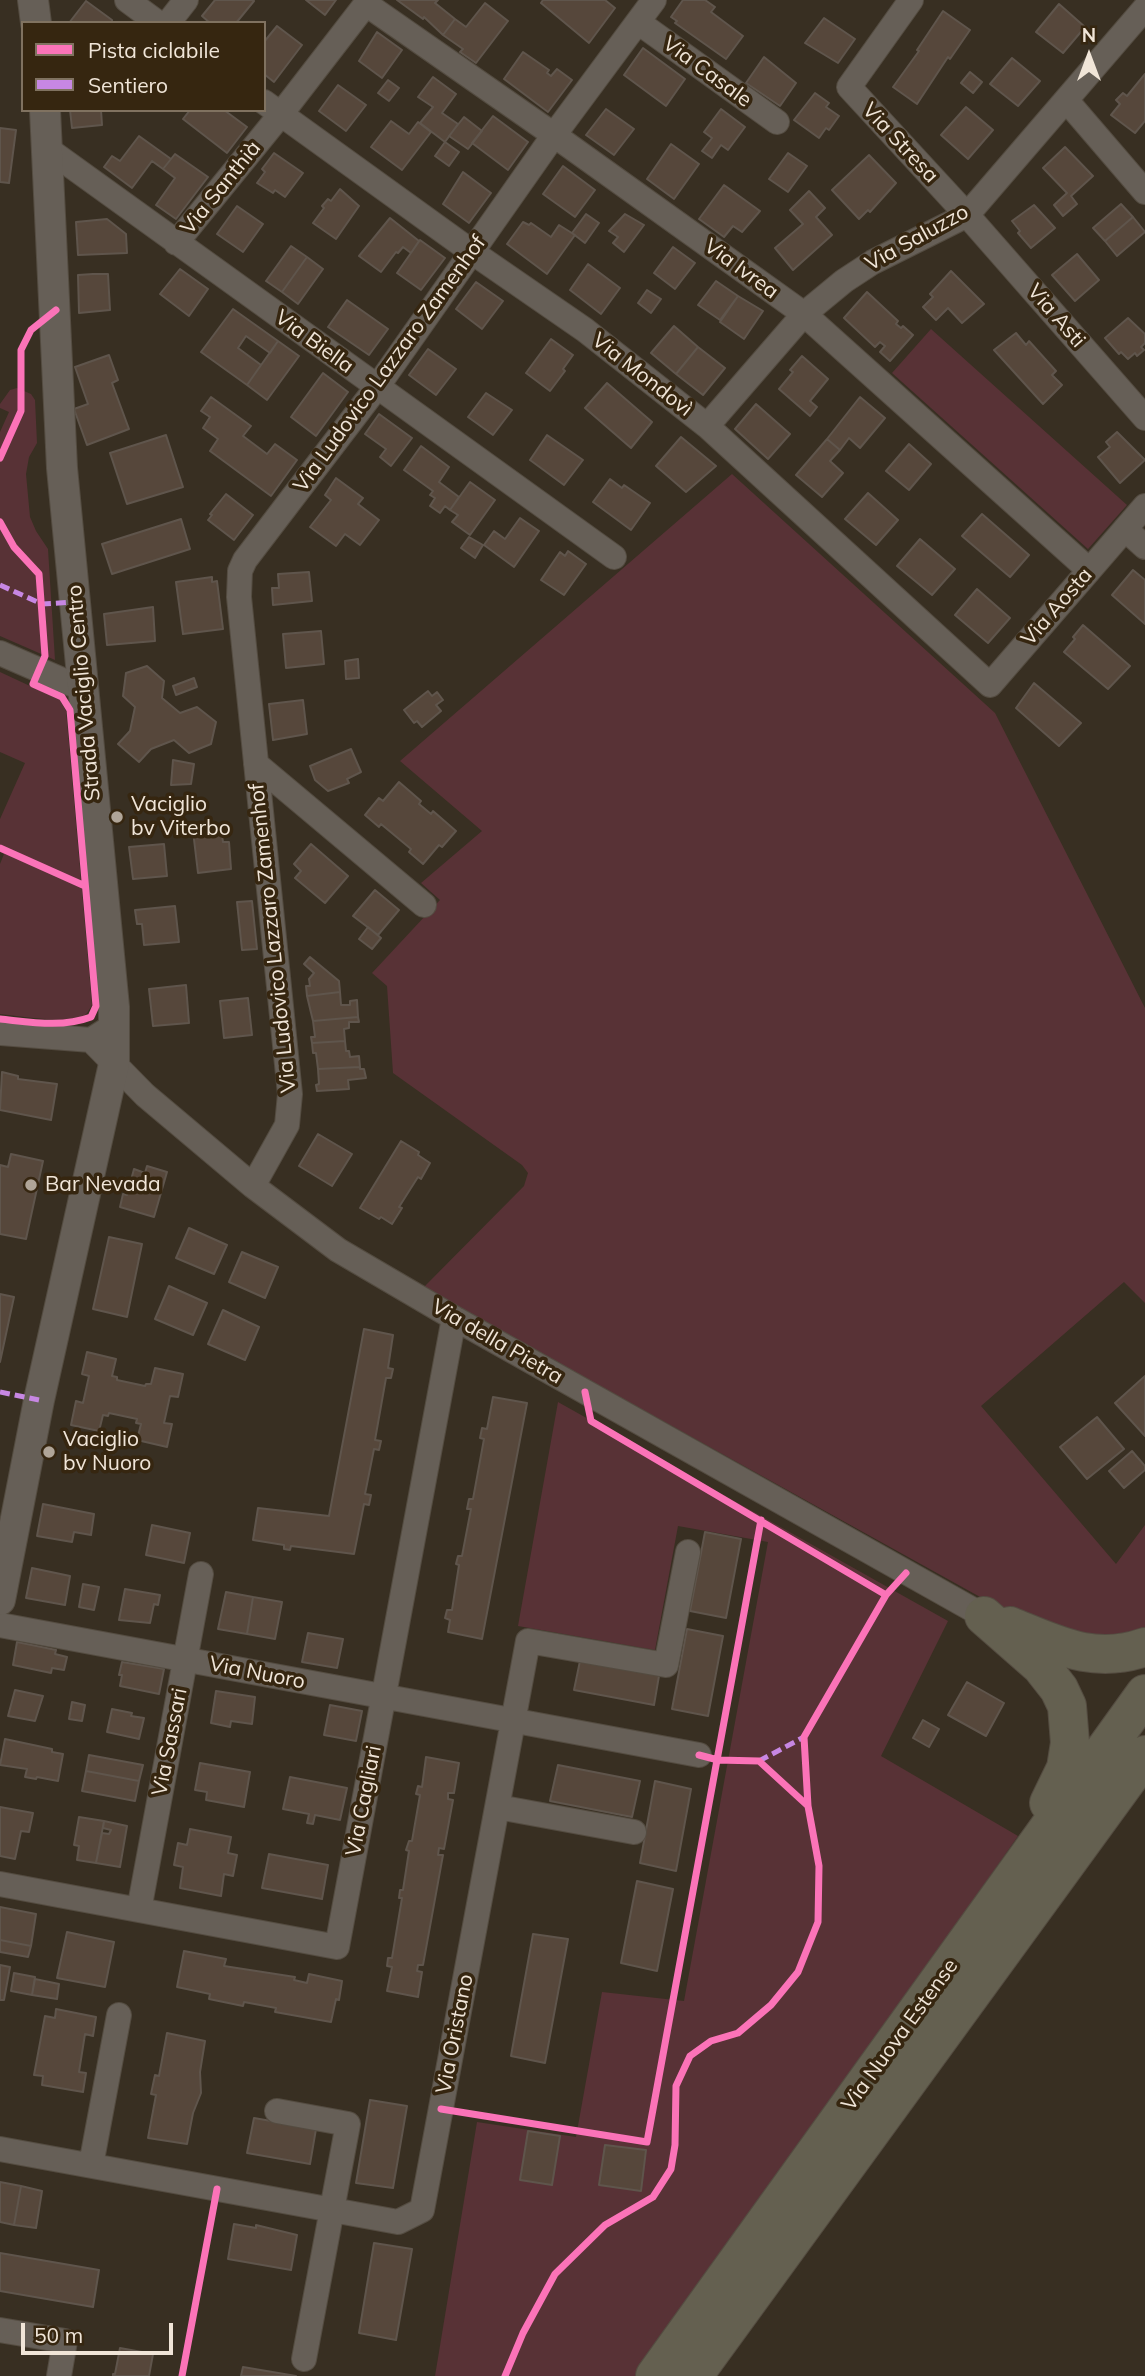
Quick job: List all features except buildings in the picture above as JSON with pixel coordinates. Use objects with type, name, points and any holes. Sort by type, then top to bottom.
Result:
[{"type":"highway","points":[[984,1616],[1072,1651],[1097,1655],[1129,1653],[1145,1647]]},
{"type":"highway","points":[[984,1616],[1041,1666],[1059,1689],[1067,1706],[1070,1743],[1066,1768],[1014,1875]]},
{"type":"highway","name":"Via Nuova Estense","points":[[655,2376],[1145,1694]]},
{"type":"highway","name":"Via Nuova Estense","points":[[693,2376],[1145,1755]]},
{"type":"street","points":[[33,0],[36,21]]},
{"type":"street","points":[[127,0],[155,21]]},
{"type":"street","points":[[170,21],[186,0]]},
{"type":"street","name":"Via Ludovico Lazzaro Zamenhof","points":[[253,1186],[287,1125],[290,1109],[289,1077],[239,597],[240,571],[245,560],[377,387],[554,135],[654,0]]},
{"type":"street","name":"Via Stresa","points":[[911,0],[849,87],[967,215]]},
{"type":"street","name":"Via Santhià","points":[[176,243],[273,108],[367,2]]},
{"type":"street","name":"Via Ivrea","points":[[367,2],[804,314],[1089,570]]},
{"type":"street","name":"Via Saluzzo","points":[[707,426],[804,314],[857,272],[967,215],[1145,8]]},
{"type":"street","name":"Via Casale","points":[[638,22],[777,122]]},
{"type":"street","points":[[1066,100],[1145,192]]},
{"type":"street","name":"Via Mondovì","points":[[273,108],[472,252],[586,330],[707,426],[990,685]]},
{"type":"street","name":"Strada Vaciglio Centro","points":[[0,1600],[39,1400],[114,1064],[103,1033],[114,1007],[62,468],[46,112]]},
{"type":"street","name":"Via Biella","points":[[48,150],[614,557]]},
{"type":"street","name":"Via Asti","points":[[967,215],[1145,418]]},
{"type":"street","name":"Via Aosta","points":[[990,685],[1145,506]]},
{"type":"street","points":[[1125,530],[1145,547]]},
{"type":"street","points":[[0,653],[83,689]]},
{"type":"street","name":"Via Ludovico Lazzaro Zamenhof","points":[[256,764],[424,905]]},
{"type":"street","points":[[0,1033],[103,1033]]},
{"type":"street","name":"Via della Pietra","points":[[114,1064],[145,1095],[253,1186],[338,1250],[984,1616]]},
{"type":"street","name":"Via Cagliari","points":[[0,1884],[337,1947],[454,1318]]},
{"type":"street","points":[[514,1720],[528,1641],[666,1665],[688,1552]]},
{"type":"street","name":"Via Sassari","points":[[139,1910],[201,1574]]},
{"type":"street","name":"Via Nuoro","points":[[0,1625],[699,1755]]},
{"type":"street","name":"Via Oristano","points":[[0,2148],[398,2222],[422,2210],[514,1720]]},
{"type":"street","points":[[498,1807],[635,1832]]},
{"type":"street","points":[[91,2165],[119,2015]]},
{"type":"street","points":[[277,2111],[348,2124],[304,2359]]},
{"type":"street","points":[[0,2330],[65,2341],[60,2376]]},
{"type":"shaded area","points":[[931,329],[1127,505],[1088,549],[892,373]]},
{"type":"shaded area","points":[[17,388],[31,394],[35,400],[37,443],[29,457],[26,474],[30,517],[48,549],[55,660],[0,636],[0,432],[9,412],[0,408],[0,404],[10,390]]},
{"type":"shaded area","points":[[732,474],[995,713],[1145,1008],[1145,1303],[1124,1282],[981,1406],[1116,1564],[1145,1525],[1145,1638],[1075,1641],[982,1598],[423,1288],[524,1186],[528,1173],[522,1165],[393,1073],[387,986],[372,973],[440,900],[421,883],[482,831],[400,761]]},
{"type":"shaded area","points":[[0,672],[60,700],[66,711],[92,1005],[81,1018],[53,1019],[0,1014],[0,864],[4,854],[0,852],[0,819],[25,763],[0,752]]},
{"type":"shaded area","points":[[558,1402],[948,1621],[881,1756],[1018,1836],[641,2376],[435,2376],[477,2122],[576,2137],[602,1992],[684,2001],[768,1542],[678,1526],[655,1650],[518,1626]]},
{"type":"marked path","points":[[0,585],[42,604],[76,602]]},
{"type":"marked path","points":[[0,1392],[39,1400]]},
{"type":"marked path","points":[[759,1761],[804,1737]]},
{"type":"cycle path","points":[[0,458],[21,411],[21,350],[31,330],[56,310]]},
{"type":"cycle path","points":[[0,522],[14,547],[39,574],[45,656],[33,684],[62,697],[70,710],[96,1006],[91,1017],[69,1022],[0,1019]]},
{"type":"cycle path","points":[[0,848],[85,886]]},
{"type":"cycle path","points":[[585,1392],[591,1421],[886,1595]]},
{"type":"cycle path","points":[[441,2109],[647,2142],[761,1520]]},
{"type":"cycle path","points":[[808,1806],[804,1737],[886,1595],[906,1573]]},
{"type":"cycle path","points":[[505,2376],[523,2333],[555,2274],[605,2225],[653,2197],[671,2169],[675,2145],[676,2086],[690,2056],[711,2041],[738,2033],[771,2005],[798,1972],[818,1922],[819,1866],[808,1806],[759,1761],[718,1760],[699,1755]]},
{"type":"cycle path","points":[[182,2376],[217,2189]]},
{"type":"place","name":"Vaciglio bv Viterbo","points":[[117,817]]},
{"type":"place","name":"Bar Nevada","points":[[31,1185]]},
{"type":"place","name":"Vaciglio bv Nuoro","points":[[49,1452]]}]
